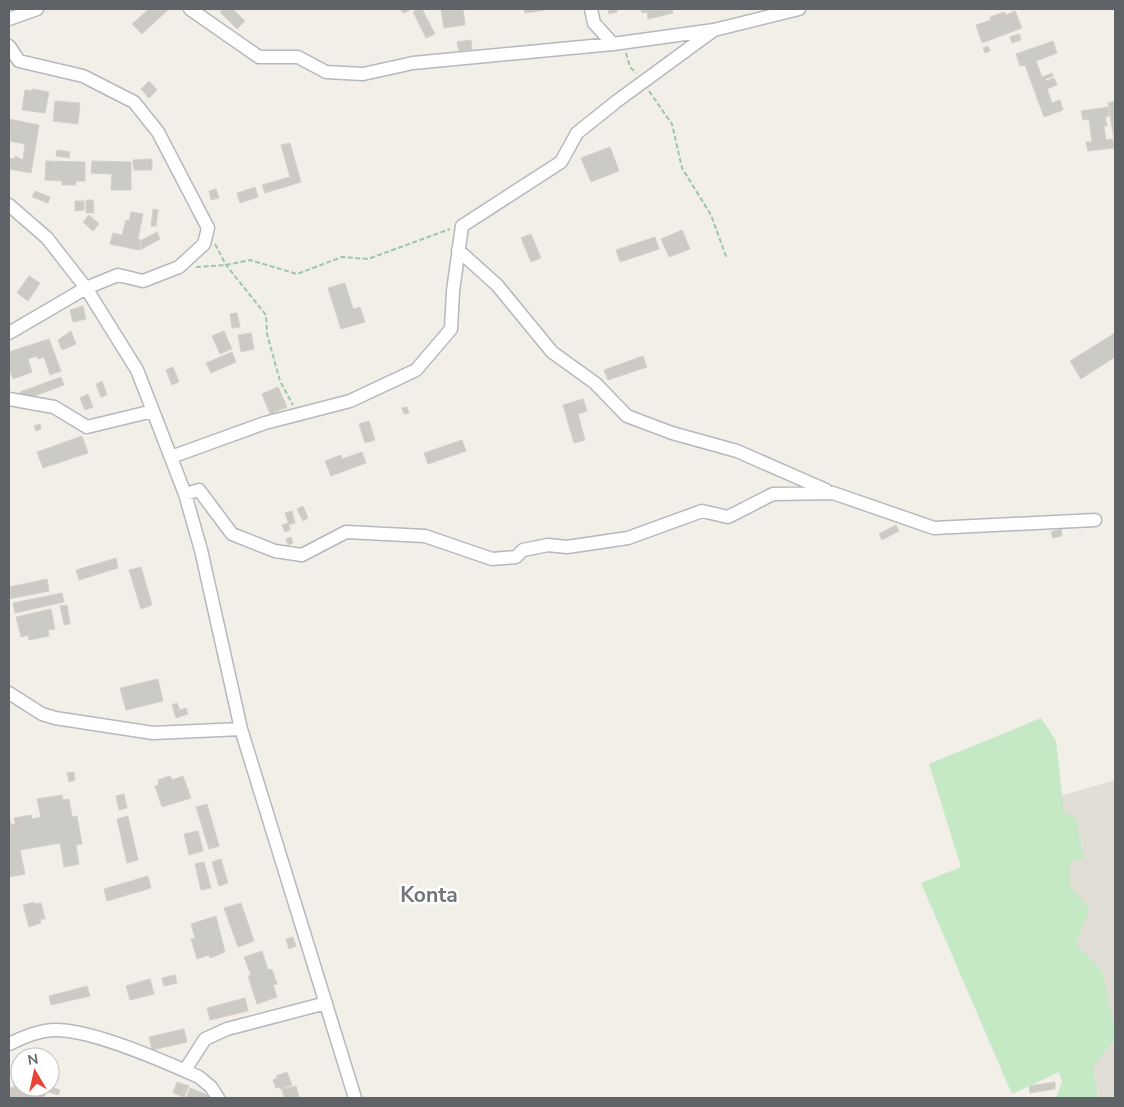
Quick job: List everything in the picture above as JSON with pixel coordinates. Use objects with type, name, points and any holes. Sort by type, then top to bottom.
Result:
[{"type":"street","points":[[9,19],[37,9]]},
{"type":"street","points":[[190,9],[259,57],[298,56],[326,72],[363,74],[413,63],[617,43],[714,30],[799,9]]},
{"type":"street","points":[[591,9],[594,23],[617,43]]},
{"type":"street","points":[[171,457],[265,423],[350,401],[416,370],[451,329],[462,226],[561,162],[577,133],[617,101],[714,30]]},
{"type":"street","points":[[9,46],[19,61],[83,76],[134,102],[158,132],[208,228],[204,244],[179,268],[143,281],[118,275],[86,288],[9,333]]},
{"type":"street","points":[[9,205],[47,238],[86,288],[137,370],[154,411],[185,494],[197,534],[241,729],[355,1098]]},
{"type":"street","points":[[458,250],[497,285],[552,352],[596,383],[627,416],[672,434],[737,451],[777,470],[833,492],[934,528],[1095,520]]},
{"type":"street","points":[[9,398],[54,407],[87,427],[154,411]]},
{"type":"street","points":[[185,494],[199,490],[232,534],[275,550],[302,555],[346,532],[425,536],[492,559],[516,557],[523,550],[548,546],[567,547],[628,538],[702,511],[728,517],[773,494],[833,492]]},
{"type":"street","points":[[9,693],[42,714],[55,718],[153,733],[241,729]]},
{"type":"street","points":[[185,1070],[206,1038],[227,1029],[326,1003]]},
{"type":"street","points":[[9,1044],[27,1035],[57,1030],[87,1035],[185,1070],[205,1082],[218,1098]]},
{"type":"path","points":[[617,43],[630,67],[644,83],[672,124],[682,168],[711,215],[727,259]]},
{"type":"path","points":[[179,268],[226,265],[250,260],[297,274],[342,257],[368,259],[462,226]]},
{"type":"path","points":[[208,228],[226,265],[266,315],[267,334],[280,381],[299,414]]},
{"type":"shaded area","points":[[1115,780],[1115,1098],[1092,1098],[1013,810]]},
{"type":"green space","points":[[1041,718],[1056,741],[1064,812],[1076,818],[1084,859],[1069,862],[1070,886],[1090,909],[1076,944],[1102,970],[1115,1031],[1115,1038],[1093,1067],[1098,1098],[1056,1098],[1062,1082],[1059,1072],[1012,1094],[921,883],[961,867],[929,764]]},
{"type":"building","points":[[149,9],[169,9],[142,34],[132,24]]},
{"type":"building","points":[[223,9],[233,9],[245,21],[237,29],[220,12]]},
{"type":"building","points":[[400,9],[408,9],[409,11],[403,13]]},
{"type":"building","points":[[422,9],[435,34],[426,38],[413,12]]},
{"type":"building","points":[[441,9],[463,9],[465,25],[444,28]]},
{"type":"building","points":[[524,9],[546,9],[546,10],[525,13]]},
{"type":"building","points":[[608,9],[617,9],[617,12],[609,14]]},
{"type":"building","points":[[641,9],[672,9],[673,13],[648,19],[647,12],[642,13]]},
{"type":"building","points":[[1015,11],[1022,28],[982,43],[976,25],[991,20],[990,17],[1004,12],[1006,15]]},
{"type":"building","points":[[1019,34],[1021,40],[1012,43],[1010,37]]},
{"type":"building","points":[[471,40],[472,49],[459,51],[457,42]]},
{"type":"building","points":[[1053,41],[1057,53],[1036,61],[1042,77],[1052,73],[1053,76],[1045,79],[1046,81],[1054,78],[1057,85],[1047,89],[1052,103],[1060,100],[1063,110],[1044,117],[1025,65],[1020,66],[1016,54]]},
{"type":"building","points":[[988,46],[990,51],[985,53],[983,48]]},
{"type":"building","points":[[149,81],[157,90],[149,98],[141,89]]},
{"type":"building","points":[[32,89],[49,92],[45,113],[22,110],[25,90],[32,91]]},
{"type":"building","points":[[55,101],[80,103],[78,124],[53,121]]},
{"type":"building","points":[[1115,101],[1115,145],[1108,103]]},
{"type":"building","points":[[1108,107],[1109,116],[1105,117],[1107,126],[1104,126],[1106,140],[1113,139],[1114,148],[1088,151],[1086,142],[1092,142],[1089,119],[1083,120],[1081,111]]},
{"type":"building","points":[[9,119],[39,125],[31,173],[9,169],[9,158],[14,159],[15,156],[23,160],[25,144],[9,141]]},
{"type":"building","points":[[290,143],[301,182],[265,193],[262,185],[290,177],[281,145]]},
{"type":"building","points":[[610,147],[619,171],[591,182],[581,158]]},
{"type":"building","points":[[57,150],[70,152],[69,158],[56,156]]},
{"type":"building","points":[[152,159],[152,170],[134,170],[133,160]]},
{"type":"building","points":[[46,161],[85,162],[85,181],[76,181],[76,185],[62,185],[62,181],[45,180]]},
{"type":"building","points":[[92,161],[131,162],[131,190],[111,190],[112,174],[91,173]]},
{"type":"building","points":[[255,187],[258,197],[240,203],[237,193]]},
{"type":"building","points":[[216,189],[219,198],[211,200],[209,191]]},
{"type":"building","points":[[35,191],[50,197],[48,203],[32,197]]},
{"type":"building","points":[[86,200],[93,200],[94,213],[86,213]]},
{"type":"building","points":[[75,201],[84,201],[84,210],[75,211]]},
{"type":"building","points":[[153,209],[158,210],[156,226],[151,226]]},
{"type":"building","points":[[131,212],[143,214],[138,239],[141,240],[139,250],[110,244],[113,233],[122,235],[126,220],[129,221]]},
{"type":"building","points":[[89,215],[99,224],[93,231],[83,222]]},
{"type":"building","points":[[682,230],[690,249],[669,257],[661,239]]},
{"type":"building","points":[[157,232],[160,239],[140,250],[142,240]]},
{"type":"building","points":[[531,234],[541,258],[531,262],[521,238]]},
{"type":"building","points":[[655,237],[659,249],[620,262],[616,250]]},
{"type":"building","points":[[29,276],[40,283],[28,301],[17,293]]},
{"type":"building","points":[[345,283],[353,309],[360,307],[365,322],[341,329],[328,288]]},
{"type":"building","points":[[83,306],[86,319],[73,322],[70,310]]},
{"type":"building","points":[[237,313],[240,327],[232,328],[230,314]]},
{"type":"building","points":[[71,331],[76,344],[62,350],[58,340]]},
{"type":"building","points":[[224,331],[232,349],[220,354],[212,336]]},
{"type":"building","points":[[251,333],[254,349],[241,352],[238,335]]},
{"type":"building","points":[[1115,333],[1115,357],[1081,379],[1070,361]]},
{"type":"building","points":[[49,339],[61,371],[50,375],[44,357],[38,359],[37,356],[28,359],[32,372],[13,379],[9,368],[9,352]]},
{"type":"building","points":[[232,352],[236,362],[211,373],[206,363]]},
{"type":"building","points":[[643,356],[647,367],[608,380],[604,370]]},
{"type":"building","points":[[173,367],[179,382],[172,385],[166,370]]},
{"type":"building","points":[[61,377],[64,385],[23,400],[20,392]]},
{"type":"building","points":[[102,381],[107,395],[101,397],[96,384]]},
{"type":"building","points":[[278,387],[287,407],[270,414],[262,394]]},
{"type":"building","points":[[88,394],[93,407],[85,410],[80,398]]},
{"type":"building","points":[[583,399],[587,411],[578,414],[585,440],[574,443],[563,405]]},
{"type":"building","points":[[407,407],[409,413],[404,414],[402,408]]},
{"type":"building","points":[[369,421],[375,440],[365,443],[359,424]]},
{"type":"building","points":[[40,424],[41,429],[36,431],[34,426]]},
{"type":"building","points":[[82,436],[88,453],[43,468],[37,452]]},
{"type":"building","points":[[462,440],[466,451],[428,464],[424,453]]},
{"type":"building","points":[[362,452],[366,463],[331,476],[325,461],[341,455],[342,459]]},
{"type":"building","points":[[303,506],[308,518],[303,521],[297,509]]},
{"type":"building","points":[[292,511],[295,523],[289,525],[285,513]]},
{"type":"building","points":[[288,523],[290,530],[285,532],[282,525]]},
{"type":"building","points":[[896,525],[899,531],[882,540],[879,534]]},
{"type":"building","points":[[1061,529],[1062,536],[1053,538],[1051,532]]},
{"type":"building","points":[[291,537],[293,543],[288,545],[286,539]]},
{"type":"building","points":[[116,558],[118,568],[79,580],[76,570]]},
{"type":"building","points":[[141,567],[152,605],[141,609],[129,570]]},
{"type":"building","points":[[47,579],[49,591],[9,599],[9,587]]},
{"type":"building","points":[[62,593],[64,602],[15,613],[13,603]]},
{"type":"building","points":[[67,605],[70,624],[64,625],[60,606]]},
{"type":"building","points":[[51,609],[55,629],[48,630],[49,636],[29,640],[28,635],[21,637],[16,617]]},
{"type":"building","points":[[158,679],[163,701],[126,710],[120,688]]},
{"type":"building","points":[[177,703],[180,710],[186,708],[188,714],[176,718],[172,705]]},
{"type":"building","points":[[74,772],[75,780],[69,782],[67,773]]},
{"type":"building","points":[[170,776],[172,780],[183,776],[191,798],[162,807],[155,786],[159,785],[158,780]]},
{"type":"building","points":[[124,794],[127,808],[119,810],[116,796]]},
{"type":"building","points":[[62,795],[63,800],[69,799],[72,817],[77,816],[82,844],[76,845],[79,864],[64,867],[60,843],[20,850],[25,874],[9,877],[9,814],[11,825],[15,824],[14,818],[31,815],[32,819],[41,817],[37,799]]},
{"type":"building","points":[[207,804],[219,846],[209,849],[196,807]]},
{"type":"building","points":[[128,816],[138,860],[127,863],[117,819]]},
{"type":"building","points":[[198,831],[203,851],[189,855],[184,834]]},
{"type":"building","points":[[221,859],[228,883],[219,886],[212,862]]},
{"type":"building","points":[[204,862],[211,888],[201,890],[195,864]]},
{"type":"building","points":[[148,876],[151,888],[107,901],[104,889]]},
{"type":"building","points":[[34,902],[35,904],[41,903],[45,919],[40,919],[41,923],[29,927],[23,905]]},
{"type":"building","points":[[241,903],[254,941],[238,947],[224,908]]},
{"type":"building","points":[[216,916],[225,952],[210,958],[209,955],[197,959],[191,939],[195,938],[191,924]]},
{"type":"building","points":[[293,937],[296,946],[289,949],[286,939]]},
{"type":"building","points":[[262,951],[268,970],[272,969],[277,984],[273,985],[277,997],[257,1004],[248,976],[251,975],[244,957]]},
{"type":"building","points":[[175,975],[177,983],[164,986],[162,978]]},
{"type":"building","points":[[150,979],[154,994],[130,1000],[126,986]]},
{"type":"building","points":[[87,986],[90,996],[51,1005],[49,996]]},
{"type":"building","points":[[245,998],[248,1011],[210,1020],[207,1008]]},
{"type":"building","points":[[184,1029],[187,1042],[152,1050],[149,1037]]},
{"type":"building","points":[[287,1072],[292,1085],[280,1089],[280,1087],[276,1088],[273,1080],[277,1078],[276,1076]]},
{"type":"building","points":[[177,1082],[189,1086],[184,1097],[173,1093]]},
{"type":"building","points":[[1055,1082],[1055,1089],[1030,1093],[1029,1086]]},
{"type":"building","points":[[296,1086],[299,1098],[284,1098],[282,1089]]},
{"type":"building","points":[[10,1087],[10,1097],[44,1097],[9,1098]]},
{"type":"building","points":[[190,1088],[210,1096],[209,1098],[186,1098]]},
{"type":"district","name":"Konta","points":[[429,895]]}]
